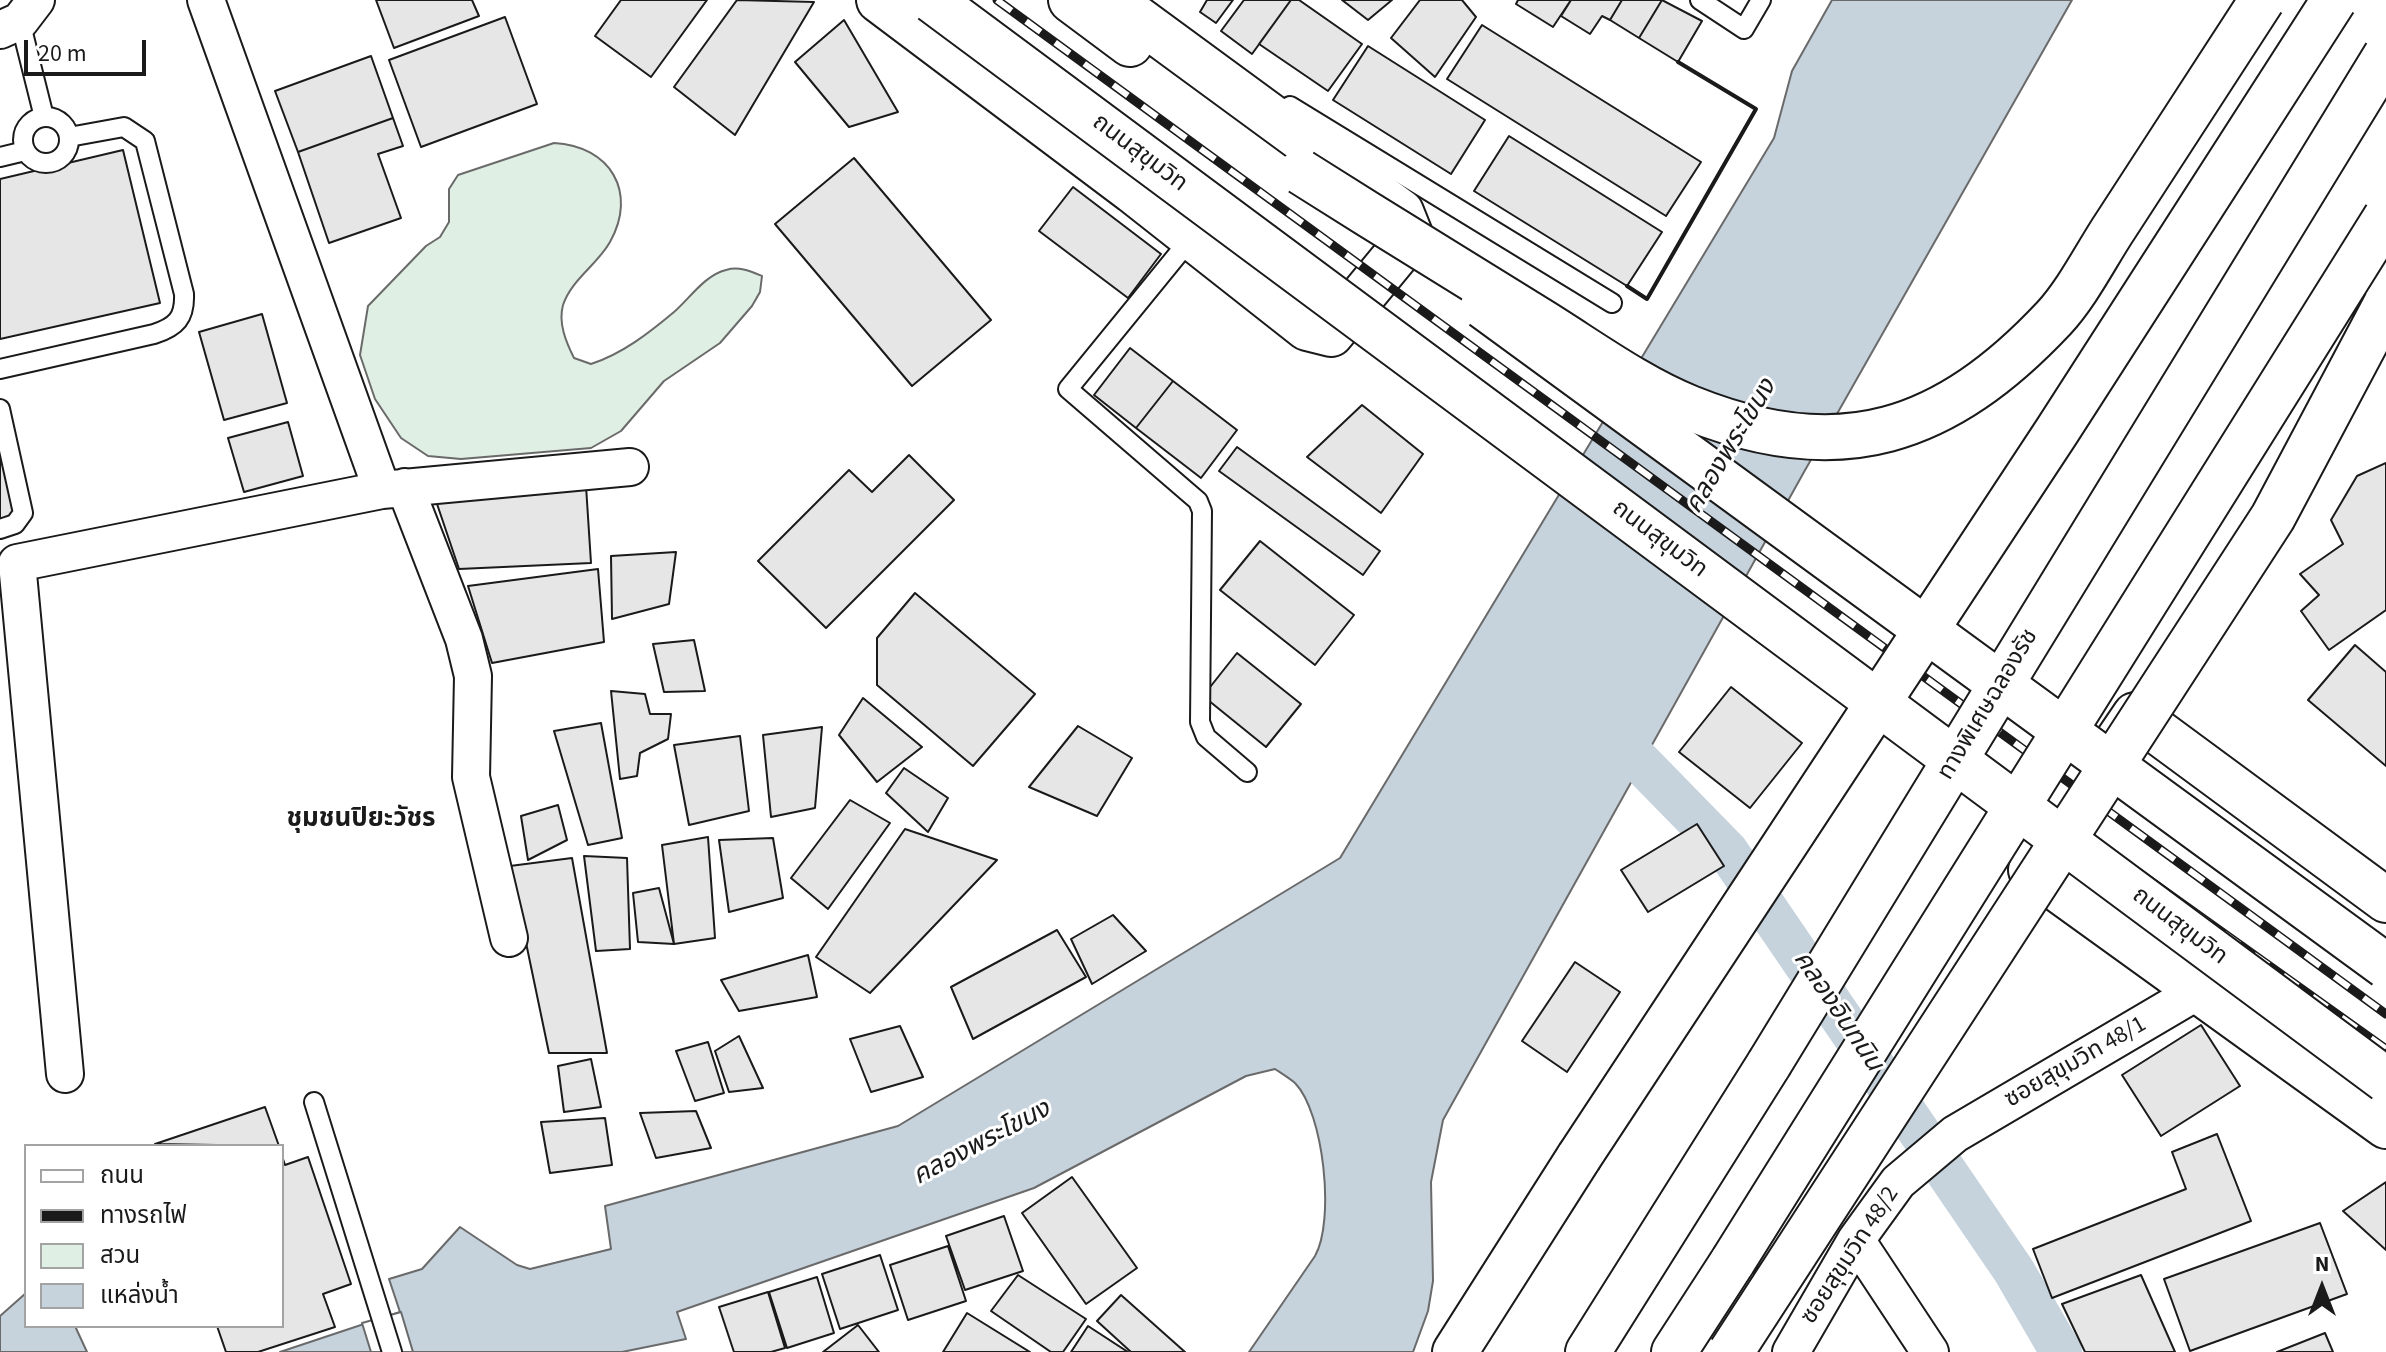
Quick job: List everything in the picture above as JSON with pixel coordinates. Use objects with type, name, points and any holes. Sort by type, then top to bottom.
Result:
[{"type":"main road","points":[[879,0],[1307,328],[1331,334],[1411,237],[1401,212],[1112,0]]},
{"type":"main road","name":"ถนนสุขุมวิท","points":[[932,0],[2386,1080]]},
{"type":"main road","points":[[1071,0],[1301,172],[2386,966]]},
{"type":"main road","points":[[1301,172],[1595,355],[1687,407],[1735,424],[1783,433],[1835,438],[1888,432],[1940,410],[1994,376],[2056,316],[2262,0]]},
{"type":"main road","points":[[1455,1352],[2334,0]]},
{"type":"main road","name":"ทางพิเศษฉลองรัช","points":[[1588,1352],[1777,1050],[2386,55]]},
{"type":"main road","points":[[1674,1352],[2386,217]]},
{"type":"main road","points":[[1731,1352],[2273,517],[2386,304]]},
{"type":"main road","points":[[2386,900],[2135,715],[2031,870],[2386,1126]]},
{"type":"street","points":[[206,0],[394,489],[464,639],[473,676],[471,777],[509,938]]},
{"type":"street","points":[[65,1074],[17,563],[394,489],[630,467]]},
{"type":"street","name":"ซอยสุขุมวิท 48/1","points":[[1955,1134],[2198,991]]},
{"type":"street","name":"ซอยสุขุมวิท 48/2","points":[[1791,1352],[1856,1240],[1898,1182],[1955,1134]]},
{"type":"street","points":[[1856,1240],[1930,1352]]},
{"type":"lane","points":[[1112,0],[1612,303]]},
{"type":"lane","points":[[1700,0],[1744,29],[1761,0]]},
{"type":"lane","points":[[19,17],[44,117]]},
{"type":"lane","points":[[44,117],[59,121],[69,137],[63,157],[50,164],[35,162],[25,151],[25,129],[44,117]]},
{"type":"lane","points":[[0,369],[154,334],[172,327],[182,316],[184,294],[145,141],[124,127],[69,137]]},
{"type":"lane","points":[[0,157],[25,151]]},
{"type":"lane","points":[[1192,237],[1068,389],[1198,501],[1202,511],[1203,596],[1200,722],[1206,737],[1247,772]]},
{"type":"lane","points":[[0,409],[23,513],[18,522],[0,529]]},
{"type":"lane","points":[[314,1102],[392,1352]]},
{"type":"green space","points":[[554,143],[574,146],[604,162],[614,175],[621,206],[610,242],[572,287],[563,305],[562,325],[574,358],[591,364],[624,349],[665,320],[718,273],[740,269],[762,276],[760,292],[720,343],[664,381],[621,431],[591,448],[461,459],[428,456],[401,438],[375,399],[360,355],[368,306],[426,246],[440,237],[449,222],[449,189],[458,175]]},
{"type":"water","name":"คลองพระโขนง","points":[[1832,0],[2072,0],[1804,472],[1443,1120],[1431,1182],[1433,1281],[1428,1311],[1413,1352],[1249,1352],[1315,1256],[1324,1218],[1323,1168],[1313,1118],[1295,1083],[1275,1069],[1246,1076],[1034,1188],[677,1312],[686,1339],[622,1352],[280,1352],[400,1312],[389,1279],[422,1269],[460,1227],[517,1265],[530,1269],[611,1249],[605,1206],[898,1126],[1340,858],[1774,138],[1792,71]]},
{"type":"water","points":[[24,1295],[24,1328],[76,1328],[87,1352],[0,1352],[0,1316]]},
{"type":"pier","points":[[401,1312],[413,1352],[371,1352],[362,1323]]},
{"type":"building","points":[[376,0],[472,0],[479,16],[394,48]]},
{"type":"building","points":[[621,0],[707,0],[651,77],[595,36]]},
{"type":"building","points":[[737,0],[814,2],[735,135],[674,87]]},
{"type":"building","points":[[1207,0],[1233,0],[1216,23],[1200,12]]},
{"type":"building","points":[[1244,0],[1291,0],[1252,54],[1221,31]]},
{"type":"building","points":[[1291,0],[1299,0],[1362,44],[1328,91],[1259,44]]},
{"type":"building","points":[[1342,0],[1392,0],[1368,20]]},
{"type":"building","points":[[1420,0],[1462,0],[1476,17],[1435,77],[1391,38]]},
{"type":"building","points":[[1518,0],[1571,0],[1553,27],[1516,4]]},
{"type":"building","points":[[1571,0],[1622,0],[1610,20],[1602,16],[1590,34],[1561,16]]},
{"type":"building","points":[[1622,0],[1662,0],[1639,38],[1610,20]]},
{"type":"building","points":[[1662,0],[1702,21],[1678,62],[1639,38]]},
{"type":"building","points":[[505,17],[537,104],[421,147],[389,60]]},
{"type":"building","points":[[844,20],[898,112],[849,127],[795,62]]},
{"type":"building","points":[[1482,25],[1701,162],[1666,216],[1447,79]]},
{"type":"building","points":[[1368,46],[1485,120],[1451,174],[1333,100]]},
{"type":"building","points":[[371,56],[393,118],[298,152],[275,91]]},
{"type":"building","points":[[393,118],[403,146],[378,154],[401,218],[329,243],[298,152]]},
{"type":"building","points":[[1509,136],[1662,232],[1627,286],[1474,191]]},
{"type":"building","points":[[123,150],[160,303],[0,339],[0,179]]},
{"type":"building","points":[[854,158],[991,320],[912,386],[775,224]]},
{"type":"building","points":[[1073,187],[1161,254],[1128,298],[1039,231]]},
{"type":"building","points":[[262,314],[287,403],[224,420],[199,332]]},
{"type":"building","points":[[1130,348],[1173,381],[1136,428],[1094,395]]},
{"type":"building","points":[[1173,381],[1237,430],[1201,478],[1136,428]]},
{"type":"building","points":[[1362,405],[1423,454],[1381,513],[1307,457]]},
{"type":"building","points":[[288,422],[303,476],[244,492],[228,438]]},
{"type":"building","points":[[1237,447],[1380,551],[1363,575],[1219,471]]},
{"type":"building","points":[[0,450],[15,517],[0,521]]},
{"type":"building","points":[[909,455],[954,500],[826,628],[758,561],[849,470],[872,492]]},
{"type":"building","points":[[2386,463],[2386,610],[2329,650],[2301,611],[2319,595],[2300,574],[2343,544],[2331,520],[2357,476]]},
{"type":"building","points":[[586,486],[591,563],[459,569],[435,498]]},
{"type":"building","points":[[1260,541],[1354,615],[1315,665],[1220,590]]},
{"type":"building","points":[[676,552],[669,604],[612,619],[611,556]]},
{"type":"building","points":[[598,569],[604,642],[492,663],[468,586]]},
{"type":"building","points":[[915,593],[1035,694],[973,766],[877,685],[877,638]]},
{"type":"building","points":[[694,640],[705,691],[664,692],[653,644]]},
{"type":"building","points":[[2355,645],[2386,672],[2386,766],[2308,700]]},
{"type":"building","points":[[1237,653],[1301,704],[1266,747],[1203,696]]},
{"type":"building","points":[[1731,687],[1802,743],[1750,808],[1679,752]]},
{"type":"building","points":[[611,691],[645,694],[650,714],[671,714],[668,739],[640,753],[637,776],[620,779]]},
{"type":"building","points":[[863,698],[922,747],[877,782],[839,735]]},
{"type":"building","points":[[601,723],[622,838],[588,845],[554,731]]},
{"type":"building","points":[[1078,726],[1132,758],[1097,816],[1029,787]]},
{"type":"building","points":[[822,727],[815,808],[771,817],[763,735]]},
{"type":"building","points":[[740,736],[749,811],[689,825],[674,745]]},
{"type":"building","points":[[904,768],[948,798],[928,832],[886,793]]},
{"type":"building","points":[[850,800],[890,823],[828,909],[791,878]]},
{"type":"building","points":[[558,805],[567,840],[528,860],[521,816]]},
{"type":"building","points":[[1697,824],[1724,866],[1648,912],[1621,870]]},
{"type":"building","points":[[905,829],[997,860],[870,993],[816,957]]},
{"type":"building","points":[[708,837],[715,938],[674,944],[662,845]]},
{"type":"building","points":[[773,838],[783,898],[729,912],[719,840]]},
{"type":"building","points":[[584,856],[627,858],[630,949],[596,951]]},
{"type":"building","points":[[572,858],[607,1053],[549,1053],[510,866]]},
{"type":"building","points":[[659,888],[674,944],[638,942],[633,893]]},
{"type":"building","points":[[1113,915],[1146,951],[1092,984],[1071,939]]},
{"type":"building","points":[[1057,930],[1086,977],[973,1039],[951,987]]},
{"type":"building","points":[[808,955],[817,997],[739,1011],[721,980]]},
{"type":"building","points":[[1575,962],[1620,992],[1567,1072],[1522,1041]]},
{"type":"building","points":[[2201,1025],[2240,1086],[2161,1136],[2122,1075]]},
{"type":"building","points":[[900,1026],[923,1077],[871,1092],[850,1039]]},
{"type":"building","points":[[739,1036],[763,1088],[729,1092],[715,1051]]},
{"type":"building","points":[[708,1042],[724,1093],[695,1101],[676,1051]]},
{"type":"building","points":[[591,1059],[601,1107],[564,1112],[558,1066]]},
{"type":"building","points":[[265,1107],[278,1144],[155,1144]]},
{"type":"building","points":[[696,1111],[711,1148],[656,1158],[640,1113]]},
{"type":"building","points":[[605,1118],[612,1165],[550,1173],[541,1122]]},
{"type":"building","points":[[2217,1134],[2251,1221],[2052,1298],[2033,1249],[2186,1189],[2172,1152]]},
{"type":"building","points":[[308,1157],[351,1284],[323,1294],[335,1327],[258,1352],[226,1352],[218,1328],[284,1328],[284,1162],[285,1165]]},
{"type":"building","points":[[1072,1177],[1137,1268],[1086,1304],[1022,1213]]},
{"type":"building","points":[[2386,1182],[2386,1250],[2343,1211]]},
{"type":"building","points":[[1004,1216],[1023,1271],[965,1290],[946,1236]]},
{"type":"building","points":[[2320,1223],[2347,1294],[2190,1351],[2164,1279]]},
{"type":"building","points":[[948,1246],[966,1301],[908,1320],[890,1265]]},
{"type":"building","points":[[880,1255],[898,1310],[840,1329],[822,1274]]},
{"type":"building","points":[[1018,1275],[1086,1319],[1063,1352],[1051,1352],[991,1311]]},
{"type":"building","points":[[2141,1275],[2175,1352],[2085,1352],[2062,1304]]},
{"type":"building","points":[[817,1277],[834,1333],[787,1348],[769,1292]]},
{"type":"building","points":[[768,1292],[785,1348],[771,1352],[734,1352],[719,1307]]},
{"type":"building","points":[[1121,1295],[1185,1352],[1131,1352],[1097,1321]]},
{"type":"building","points":[[967,1313],[1030,1352],[943,1352]]},
{"type":"building","points":[[858,1325],[879,1352],[823,1352]]},
{"type":"building","points":[[1088,1326],[1128,1352],[1071,1352]]},
{"type":"building","points":[[2325,1333],[2333,1352],[2277,1352]]},
{"type":"waterway","name":"คลองอินทนิน","points":[[1601,722],[1728,852],[2014,1271],[2061,1352]]},
{"type":"railway","points":[[945,0],[1819,644],[2386,1049]]},
{"type":"railway","points":[[997,0],[2386,1014]]},
{"type":"wall","points":[[1627,286],[1647,299],[1756,109],[1678,62]]},
{"type":"district","name":"ชุมชนปิยะวัชร","points":[[361,820]]}]
